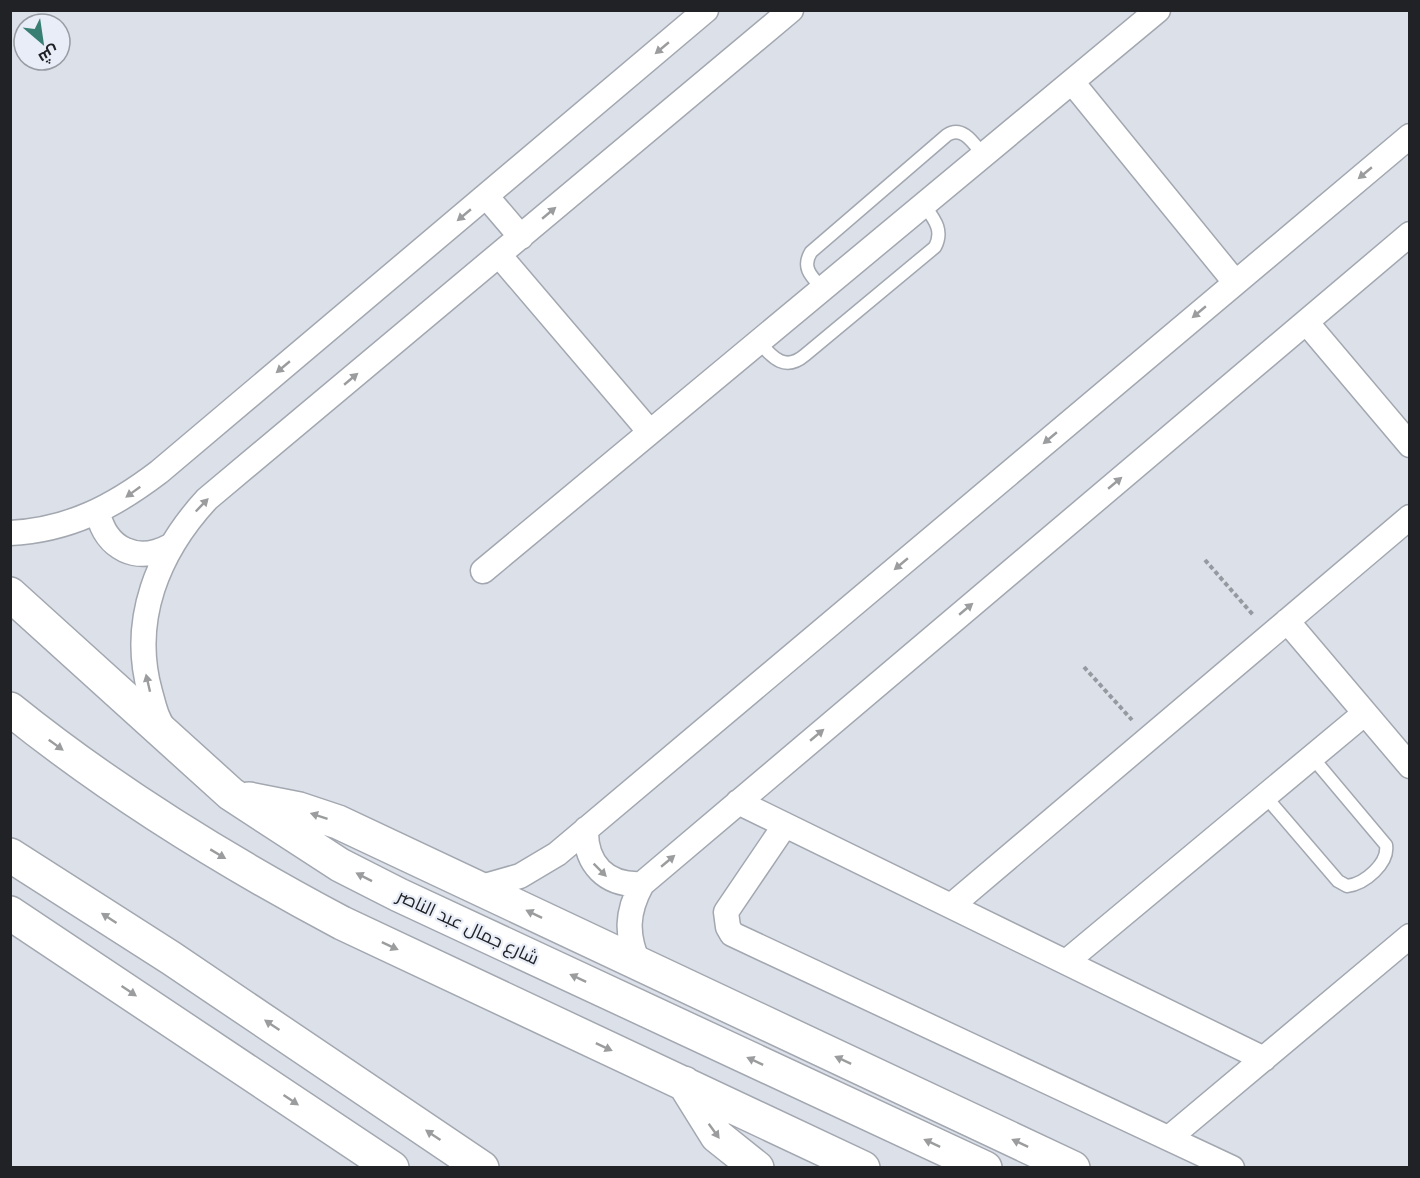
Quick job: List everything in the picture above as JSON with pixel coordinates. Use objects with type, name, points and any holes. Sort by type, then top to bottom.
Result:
[{"type":"main road","name":"شارع جمال عبد الناصر","points":[[10,594],[183,753],[231,794],[340,865],[399,895],[985,1167]]},
{"type":"main road","points":[[10,709],[122,792],[267,883],[342,923],[863,1167]]},
{"type":"main road","points":[[231,794],[299,809],[338,822],[1065,1166]]},
{"type":"main road","points":[[10,855],[171,958],[482,1167]]},
{"type":"main road","points":[[10,912],[392,1167]]},
{"type":"main road","points":[[684,1083],[717,1136],[757,1167]]},
{"type":"street","points":[[10,533],[66,525],[98,513],[128,496],[706,10]]},
{"type":"street","points":[[183,753],[158,721],[146,677],[144,632],[148,602],[157,573],[170,546],[187,521],[207,499],[792,10]]},
{"type":"street","points":[[483,571],[1158,10]]},
{"type":"street","points":[[1072,82],[1235,282]]},
{"type":"street","points":[[478,888],[500,883],[539,866],[586,829],[1410,136]]},
{"type":"street","points":[[486,196],[520,237]]},
{"type":"street","points":[[639,965],[631,945],[628,924],[632,903],[642,884],[1410,234]]},
{"type":"street","points":[[499,255],[650,432]]},
{"type":"street","points":[[1306,322],[1410,445]]},
{"type":"street","points":[[98,513],[108,538],[131,553],[158,552],[170,546]]},
{"type":"street","points":[[951,906],[1410,517]]},
{"type":"street","points":[[1279,627],[1365,713],[1410,766]]},
{"type":"street","points":[[1066,962],[1365,713]]},
{"type":"street","points":[[738,802],[1264,1059]]},
{"type":"street","points":[[785,825],[726,912],[728,927],[732,933],[1232,1167]]},
{"type":"street","points":[[586,829],[586,844],[590,859],[599,872],[627,885],[642,884]]},
{"type":"street","points":[[1169,1138],[1410,936]]},
{"type":"lane","points":[[822,289],[808,271],[806,261],[811,252],[947,135],[955,132],[964,134],[983,155]]},
{"type":"lane","points":[[759,342],[776,360],[783,363],[799,360],[814,348],[935,247],[939,228],[924,205]]},
{"type":"lane","points":[[1265,796],[1338,881],[1347,886],[1362,880],[1383,861],[1386,845],[1312,757]]},
{"type":"path","points":[[1204,560],[1279,627]]},
{"type":"path","points":[[1084,667],[1148,738]]}]
